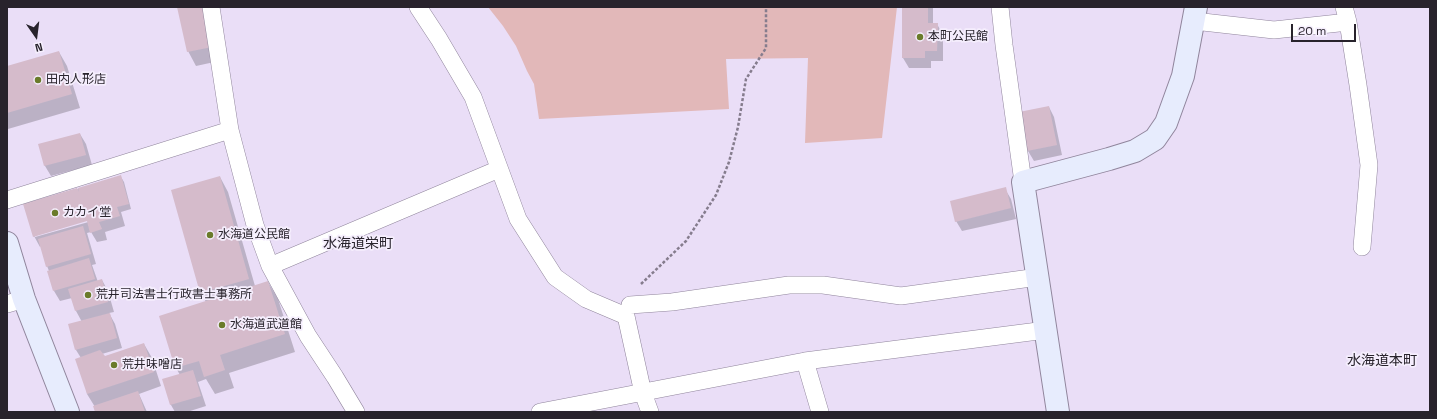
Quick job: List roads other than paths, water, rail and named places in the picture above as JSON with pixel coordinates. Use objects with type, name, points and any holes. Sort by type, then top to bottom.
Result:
[{"type":"street","points":[[211,7],[230,130],[255,225],[270,266],[308,336],[356,412]]},
{"type":"street","points":[[418,7],[439,39],[473,97],[518,219],[555,277],[586,299],[630,304],[672,302],[789,285],[823,285],[901,296],[1038,277]]},
{"type":"street","points":[[1000,7],[1023,182],[1058,412]]},
{"type":"street","points":[[1023,182],[1109,159],[1135,150],[1155,139],[1166,123],[1183,76],[1195,14],[1274,30],[1346,15],[1358,85],[1369,165],[1362,247]]},
{"type":"street","points":[[7,200],[230,130]]},
{"type":"street","points":[[270,266],[499,169]]},
{"type":"street","points":[[9,255],[15,301],[68,412]]},
{"type":"street","points":[[630,304],[643,393],[650,412]]},
{"type":"street","points":[[540,412],[805,361],[1046,330]]},
{"type":"street","points":[[805,361],[820,412]]},
{"type":"place","name":"本町公民館","points":[[920,37]]},
{"type":"place","name":"田内人形店","points":[[38,80]]},
{"type":"place","name":"カカイ堂","points":[[55,213]]},
{"type":"place","name":"水海道公民館","points":[[210,235]]},
{"type":"place","name":"荒井司法書士行政書士事務所","points":[[88,295]]},
{"type":"place","name":"水海道武道館","points":[[222,325]]},
{"type":"place","name":"荒井味噌店","points":[[114,365]]},
{"type":"district","name":"水海道栄町","points":[[358,244]]},
{"type":"district","name":"水海道本町","points":[[1382,361]]}]
